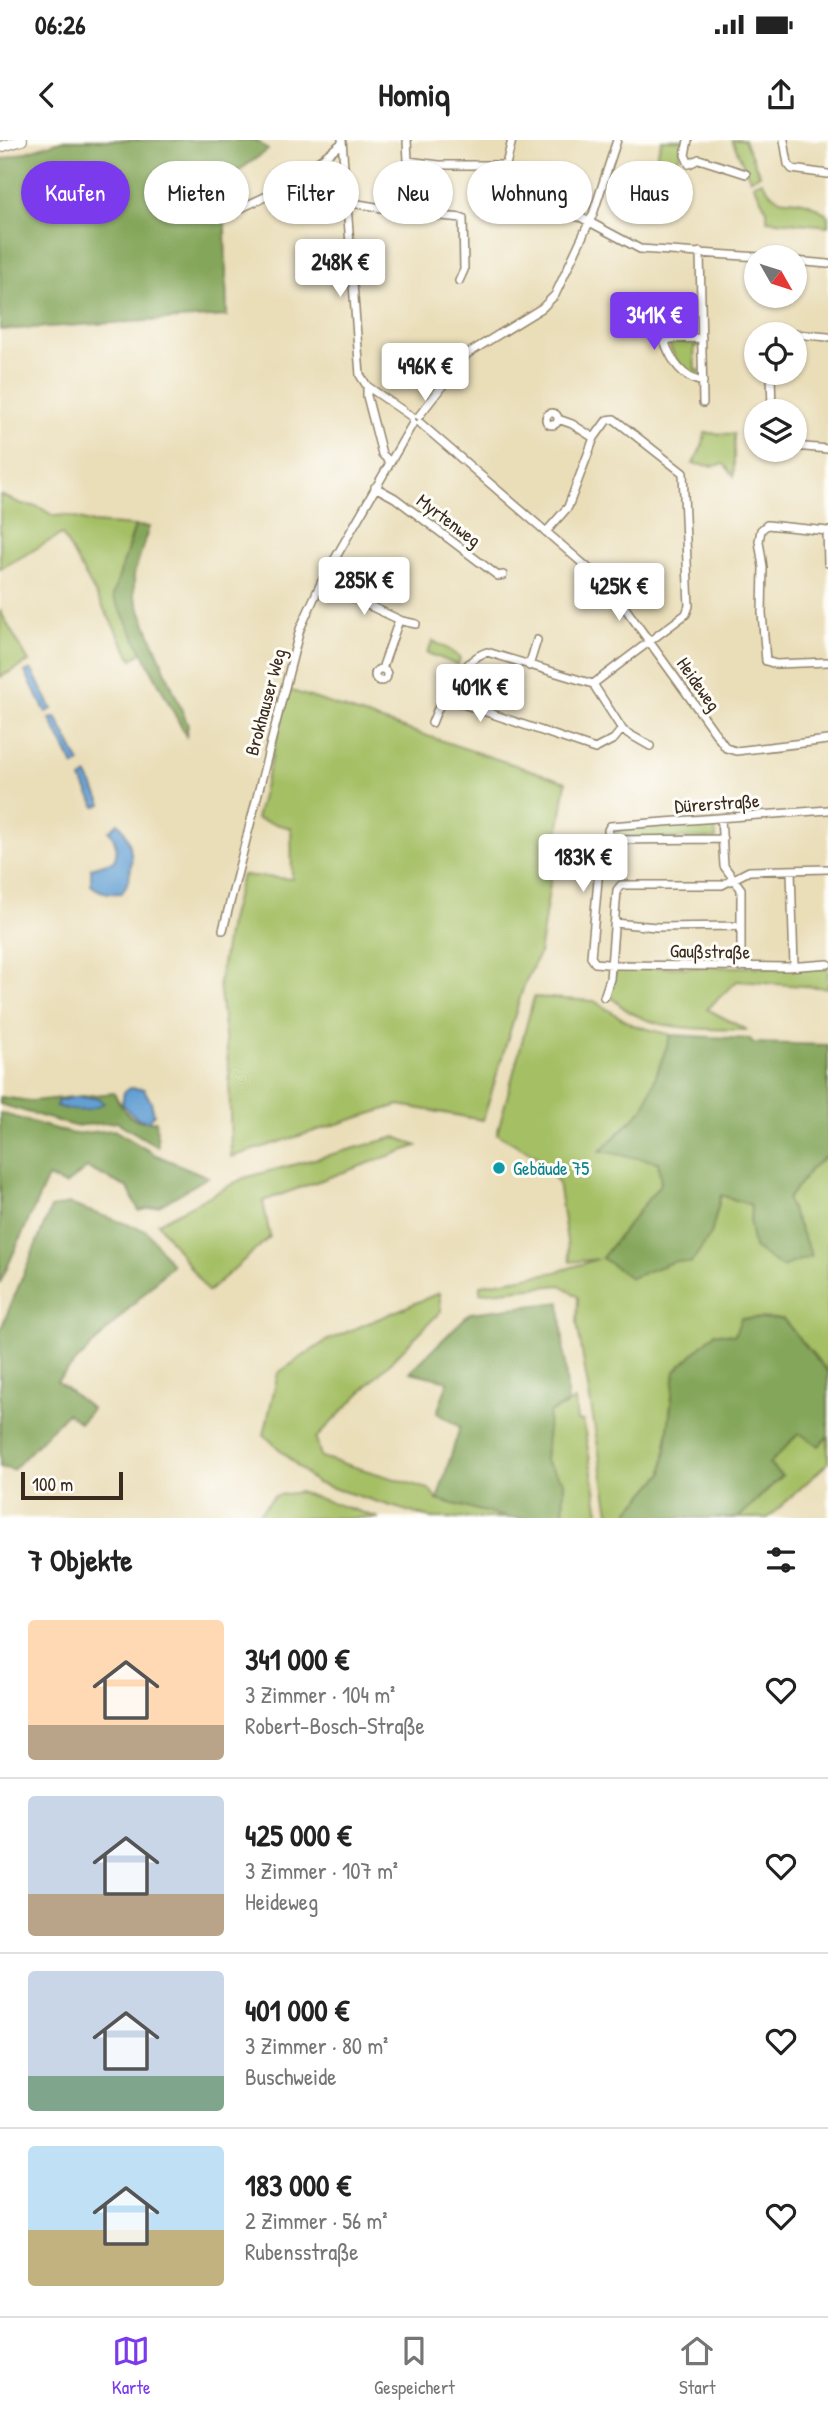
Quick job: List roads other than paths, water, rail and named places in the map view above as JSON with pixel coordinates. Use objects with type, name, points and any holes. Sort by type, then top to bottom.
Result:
[{"type":"street","points":[[0,147],[22,140]]},
{"type":"street","points":[[407,140],[408,162],[471,166],[506,165],[512,140]]},
{"type":"street","name":"Brokhauser Weg","points":[[592,214],[617,140]]},
{"type":"street","points":[[688,140],[685,155],[689,164],[699,159],[746,174]]},
{"type":"street","points":[[783,140],[792,169],[828,174]]},
{"type":"street","points":[[341,141],[343,161]]},
{"type":"street","points":[[249,204],[286,187],[341,141]]},
{"type":"street","points":[[359,204],[416,214],[463,218],[464,270],[459,281]]},
{"type":"street","points":[[592,221],[640,249],[744,256]]},
{"type":"street","points":[[348,224],[358,368],[361,379],[367,386],[367,396],[383,454],[389,461]]},
{"type":"street","name":"Brokhauser Weg","points":[[223,929],[300,629],[321,583],[389,461],[416,420],[467,354],[551,301],[560,289],[588,224]]},
{"type":"street","points":[[700,252],[703,403]]},
{"type":"street","points":[[807,262],[828,264]]},
{"type":"street","points":[[807,335],[828,337]]},
{"type":"street","points":[[702,338],[669,340],[666,343],[674,364],[693,379],[703,382]]},
{"type":"street","name":"Heideweg","points":[[367,386],[416,420],[610,587],[722,744],[730,751],[828,740]]},
{"type":"street","points":[[558,419],[594,438]]},
{"type":"street","points":[[546,532],[568,507],[594,438],[606,421],[612,419],[683,473],[688,610],[682,618],[595,683]]},
{"type":"street","points":[[807,447],[828,449]]},
{"type":"street","name":"Myrtenweg","points":[[376,487],[395,498],[436,532],[498,576],[503,575]]},
{"type":"street","points":[[828,563],[828,531],[768,525],[761,530],[759,541],[763,567],[765,660],[776,664],[828,662]]},
{"type":"street","points":[[321,583],[399,620],[415,624]]},
{"type":"street","points":[[382,669],[399,620]]},
{"type":"street","points":[[529,666],[537,640]]},
{"type":"street","points":[[432,723],[447,691],[479,655],[487,652],[595,683],[622,730],[650,746]]},
{"type":"street","points":[[445,698],[596,749],[614,739],[622,730]]},
{"type":"street","name":"Dürerstraße","points":[[609,840],[609,828],[615,825],[828,810]]},
{"type":"street","points":[[721,818],[724,866],[741,889],[741,967]]},
{"type":"street","points":[[609,840],[723,839]]},
{"type":"street","name":"Gaußstraße","points":[[609,840],[601,846],[592,961],[611,965],[741,967],[828,964]]},
{"type":"street","points":[[604,997],[610,979],[617,890],[621,885],[722,885],[749,871],[828,869]]},
{"type":"street","points":[[791,871],[794,967]]},
{"type":"street","points":[[615,923],[656,927],[741,926]]},
{"type":"water","points":[[31,669],[52,709],[46,712],[25,672]]},
{"type":"water","points":[[56,717],[80,763],[74,766],[50,719]]},
{"type":"water","points":[[87,775],[102,804],[96,807],[81,779]]},
{"type":"water","points":[[118,823],[128,838],[131,867],[122,893],[109,893],[91,885],[91,868],[114,861],[116,845],[109,831]]},
{"type":"water","points":[[129,1088],[144,1089],[154,1114],[149,1121],[133,1115],[122,1103],[124,1092]]},
{"type":"water","points":[[74,1097],[98,1098],[104,1103],[92,1109],[80,1110],[56,1106],[58,1101]]},
{"type":"place","name":"Gebäude 75","points":[[499,1168]]}]
